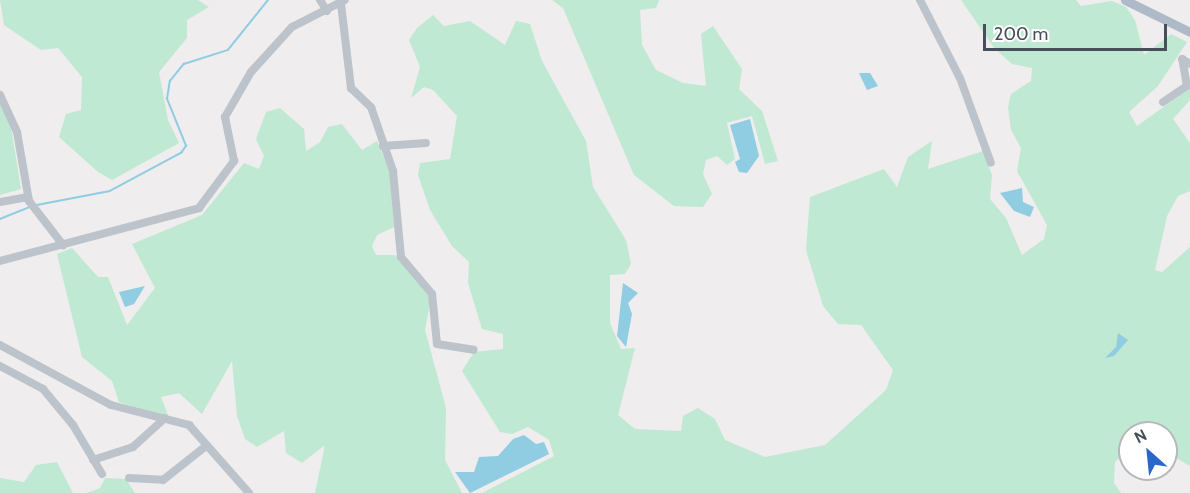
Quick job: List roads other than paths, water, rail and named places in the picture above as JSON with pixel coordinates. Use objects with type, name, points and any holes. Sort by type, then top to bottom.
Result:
[{"type":"main road","points":[[1125,0],[1190,32]]},
{"type":"street","points":[[320,0],[327,11]]},
{"type":"street","points":[[920,0],[960,78],[991,163]]},
{"type":"street","points":[[0,261],[199,208],[234,161],[225,117],[251,72],[292,27],[343,2],[345,68],[351,88],[370,107],[399,197],[396,245],[432,294],[437,344],[474,350]]},
{"type":"street","points":[[1163,102],[1187,86],[1182,60],[1190,64]]},
{"type":"street","points":[[0,95],[17,132],[30,203],[63,245]]},
{"type":"street","points":[[383,146],[426,143]]},
{"type":"street","points":[[0,202],[30,203]]},
{"type":"street","points":[[0,345],[34,366],[111,405],[189,425],[249,493]]},
{"type":"street","points":[[0,366],[28,377],[67,417],[102,474]]},
{"type":"street","points":[[28,377],[34,366]]},
{"type":"street","points":[[93,460],[133,447],[165,418]]},
{"type":"street","points":[[129,478],[163,480],[206,446]]},
{"type":"water","points":[[859,73],[870,73],[878,86],[867,90]]},
{"type":"water","points":[[750,119],[759,156],[747,173],[739,172],[735,162],[740,159],[730,125]]},
{"type":"water","points":[[1022,188],[1023,202],[1034,207],[1030,217],[1014,211],[1000,193]]},
{"type":"water","points":[[623,283],[638,293],[628,303],[632,314],[626,347],[617,336]]},
{"type":"water","points":[[145,286],[134,304],[125,307],[119,292]]},
{"type":"water","points":[[1118,333],[1128,340],[1114,356],[1105,358],[1116,347]]},
{"type":"water","points":[[524,435],[536,444],[544,442],[549,454],[470,493],[455,472],[474,472],[479,457],[498,456],[513,439]]},
{"type":"waterway","points":[[37,205],[110,191],[181,153],[186,146],[167,99],[170,81],[184,64],[228,50],[268,0]]},
{"type":"waterway","points":[[0,219],[30,207]]}]
